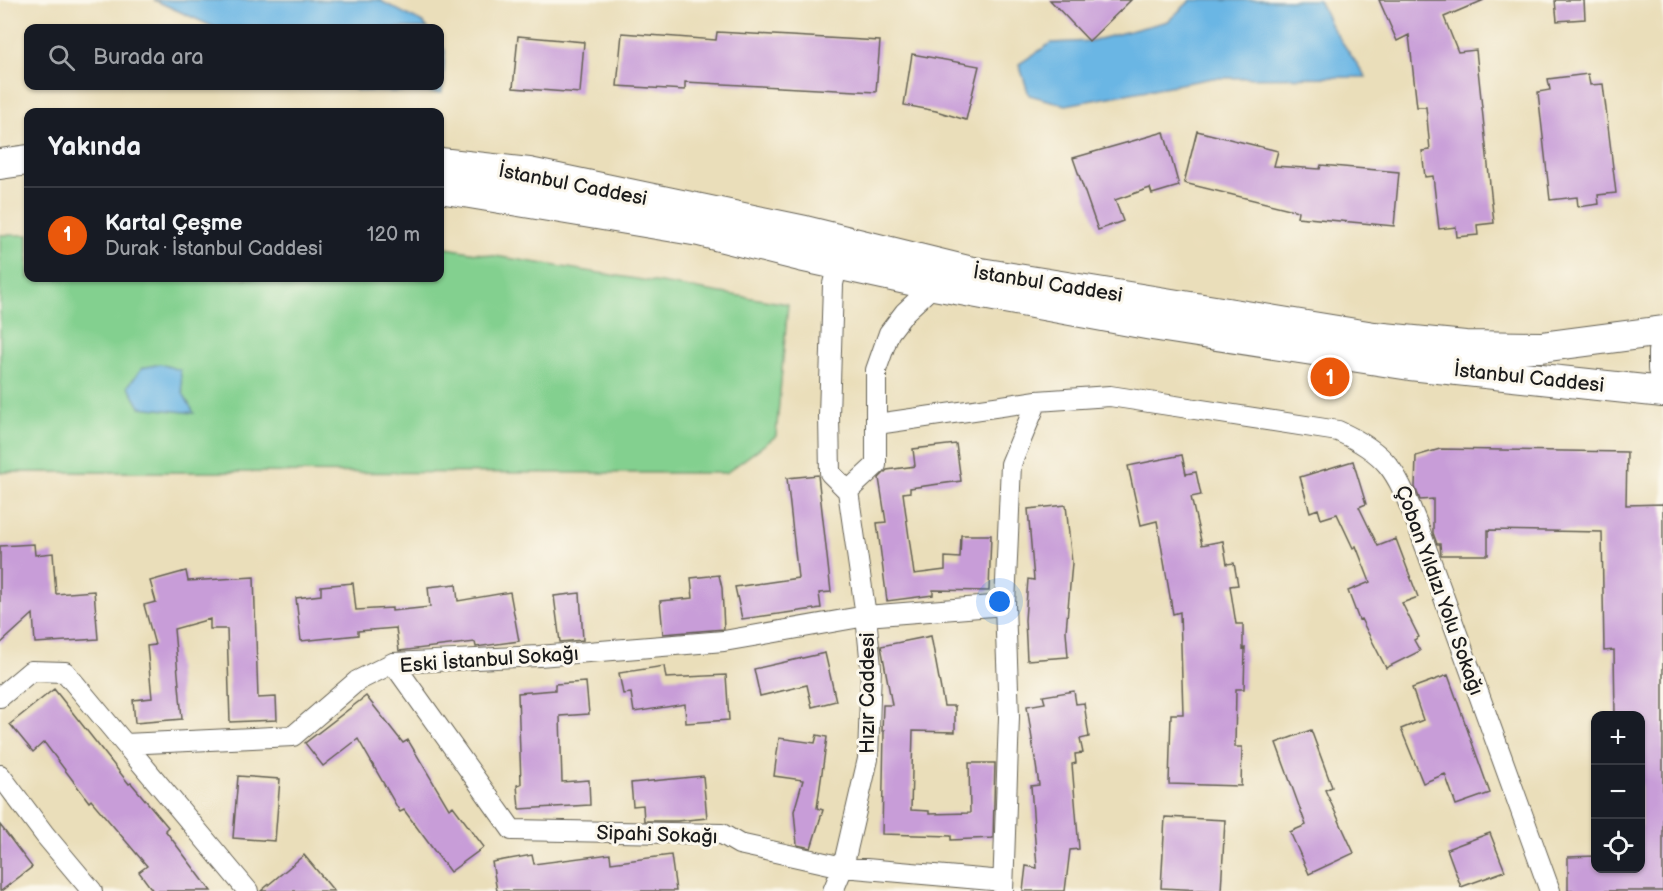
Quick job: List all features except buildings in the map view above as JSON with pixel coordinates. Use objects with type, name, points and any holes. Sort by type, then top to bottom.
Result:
[{"type":"main road","points":[[0,164],[24,161]]},
{"type":"main road","name":"İstanbul Caddesi","points":[[444,163],[529,173],[805,231],[840,252],[933,285],[1152,325],[1371,359],[1663,392]]},
{"type":"main road","points":[[0,176],[24,173]]},
{"type":"main road","name":"İstanbul Caddesi","points":[[444,189],[699,231],[800,256],[840,252],[1374,337],[1465,346],[1541,347],[1663,331]]},
{"type":"main road","points":[[1541,347],[1546,379]]},
{"type":"main road","points":[[1663,352],[1663,369]]},
{"type":"street","points":[[840,252],[833,284],[829,416],[830,473],[848,491],[876,465],[876,370],[890,333],[905,312],[933,285]]},
{"type":"street","name":"Çoban Yıldızı Yolu Sokağı","points":[[877,424],[1037,401],[1110,396],[1327,429],[1338,431],[1360,441],[1380,455],[1398,476],[1550,891]]},
{"type":"street","points":[[1003,886],[1010,717],[1005,605],[1011,464],[1037,401]]},
{"type":"street","name":"Hızır Caddesi","points":[[833,891],[843,867],[868,759],[871,667],[848,491]]},
{"type":"street","name":"Eski İstanbul Sokağı","points":[[125,744],[293,736],[357,681],[393,663],[539,656],[724,641],[866,616],[1005,605]]},
{"type":"street","name":"Sipahi Sokağı","points":[[393,663],[512,830],[722,834],[739,844],[843,867],[1003,886]]},
{"type":"street","points":[[0,697],[31,671],[65,672],[248,891]]},
{"type":"street","points":[[0,775],[45,835],[92,891]]},
{"type":"green space","points":[[0,235],[24,235],[24,282],[444,282],[444,248],[788,304],[776,436],[726,473],[0,473]]},
{"type":"water","points":[[154,0],[379,0],[424,24],[207,24]]},
{"type":"water","points":[[1191,0],[1319,0],[1331,26],[1366,77],[1213,78],[1066,105],[1029,95],[1019,64],[1051,43],[1091,41],[1168,21]]},
{"type":"water","points":[[357,90],[442,90],[442,93]]},
{"type":"water","points":[[160,364],[180,370],[183,393],[194,413],[140,407],[128,386],[142,368]]},
{"type":"place","name":"Kartal Çeşme","points":[[1330,377]]}]
